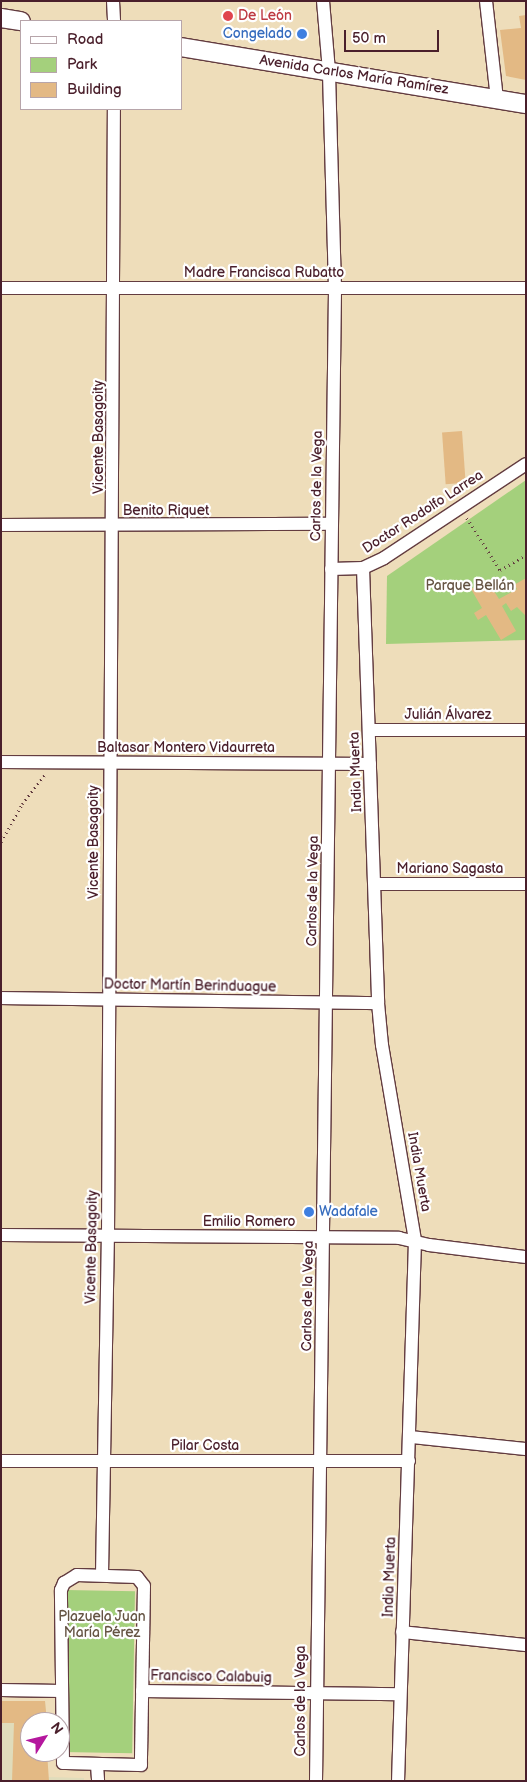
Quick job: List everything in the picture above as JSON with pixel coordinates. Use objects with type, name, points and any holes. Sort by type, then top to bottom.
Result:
[{"type":"main road","points":[[1,18],[20,22]]},
{"type":"main road","name":"Avenida Carlos María Ramírez","points":[[182,48],[526,104]]},
{"type":"street","points":[[113,1],[114,20]]},
{"type":"street","name":"Carlos de la Vega","points":[[316,1781],[315,1694],[324,1236],[335,288],[329,71],[323,1]]},
{"type":"street","points":[[486,1],[497,99]]},
{"type":"street","name":"Vicente Basagoity","points":[[102,1575],[102,1461],[108,1237],[109,763],[114,525],[114,110]]},
{"type":"street","name":"Madre Francisca Rubatto","points":[[1,288],[526,288]]},
{"type":"street","name":"Doctor Rodolfo Larrea","points":[[332,569],[363,568],[384,558],[526,464]]},
{"type":"street","name":"Benito Riquet","points":[[1,525],[331,524]]},
{"type":"street","name":"India Muerta","points":[[363,568],[378,1003],[382,1046],[415,1241],[398,1781]]},
{"type":"street","name":"Julián Álvarez","points":[[369,730],[526,730]]},
{"type":"street","name":"Baltasar Montero Vidaurreta","points":[[1,762],[370,764]]},
{"type":"street","name":"Mariano Sagasta","points":[[375,884],[526,884]]},
{"type":"street","name":"Doctor Martín Berinduague","points":[[1,998],[378,1003]]},
{"type":"street","name":"Emilio Romero","points":[[1,1235],[108,1237],[324,1236],[415,1241],[526,1257]]},
{"type":"street","points":[[410,1437],[526,1449]]},
{"type":"street","name":"Pilar Costa","points":[[1,1461],[409,1461]]},
{"type":"street","points":[[77,1575],[102,1575],[136,1577],[144,1586],[141,1765],[63,1763],[61,1590],[64,1583],[77,1575]]},
{"type":"street","points":[[402,1632],[526,1645]]},
{"type":"street","points":[[1,1690],[62,1691]]},
{"type":"street","name":"Francisco Calabuig","points":[[142,1691],[400,1694]]},
{"type":"street","points":[[98,1765],[98,1781]]},
{"type":"path","points":[[461,507],[500,570],[526,555]]},
{"type":"path","points":[[1,842],[22,804],[57,762]]},
{"type":"shaded area","points":[[1,1701],[45,1701],[46,1712],[20,1712],[20,1762],[47,1762],[48,1777],[84,1778],[84,1781],[1,1781]]},
{"type":"green space","name":"Parque Bellán","points":[[526,480],[526,640],[386,644],[387,576]]},
{"type":"green space","name":"Plazuela Juan María Pérez","points":[[66,1590],[135,1591],[132,1753],[70,1752],[70,1712],[64,1712]]},
{"type":"building","points":[[526,15],[526,80],[506,76],[500,30],[521,28],[519,16]]},
{"type":"building","points":[[462,431],[466,483],[446,484],[442,432]]},
{"type":"building","points":[[526,578],[526,616],[517,607],[511,611],[506,603],[502,606],[516,631],[501,640],[486,615],[478,620],[474,613],[482,608],[471,589],[487,580],[499,599],[517,589],[514,585]]},
{"type":"building","points":[[1,1701],[45,1701],[46,1712],[20,1712],[20,1762],[48,1762],[49,1781],[12,1781],[14,1723],[1,1723]]},
{"type":"place","name":"De León","points":[[228,16]]},
{"type":"place","name":"Congelado","points":[[302,34]]},
{"type":"place","name":"Wadafale","points":[[309,1212]]}]
